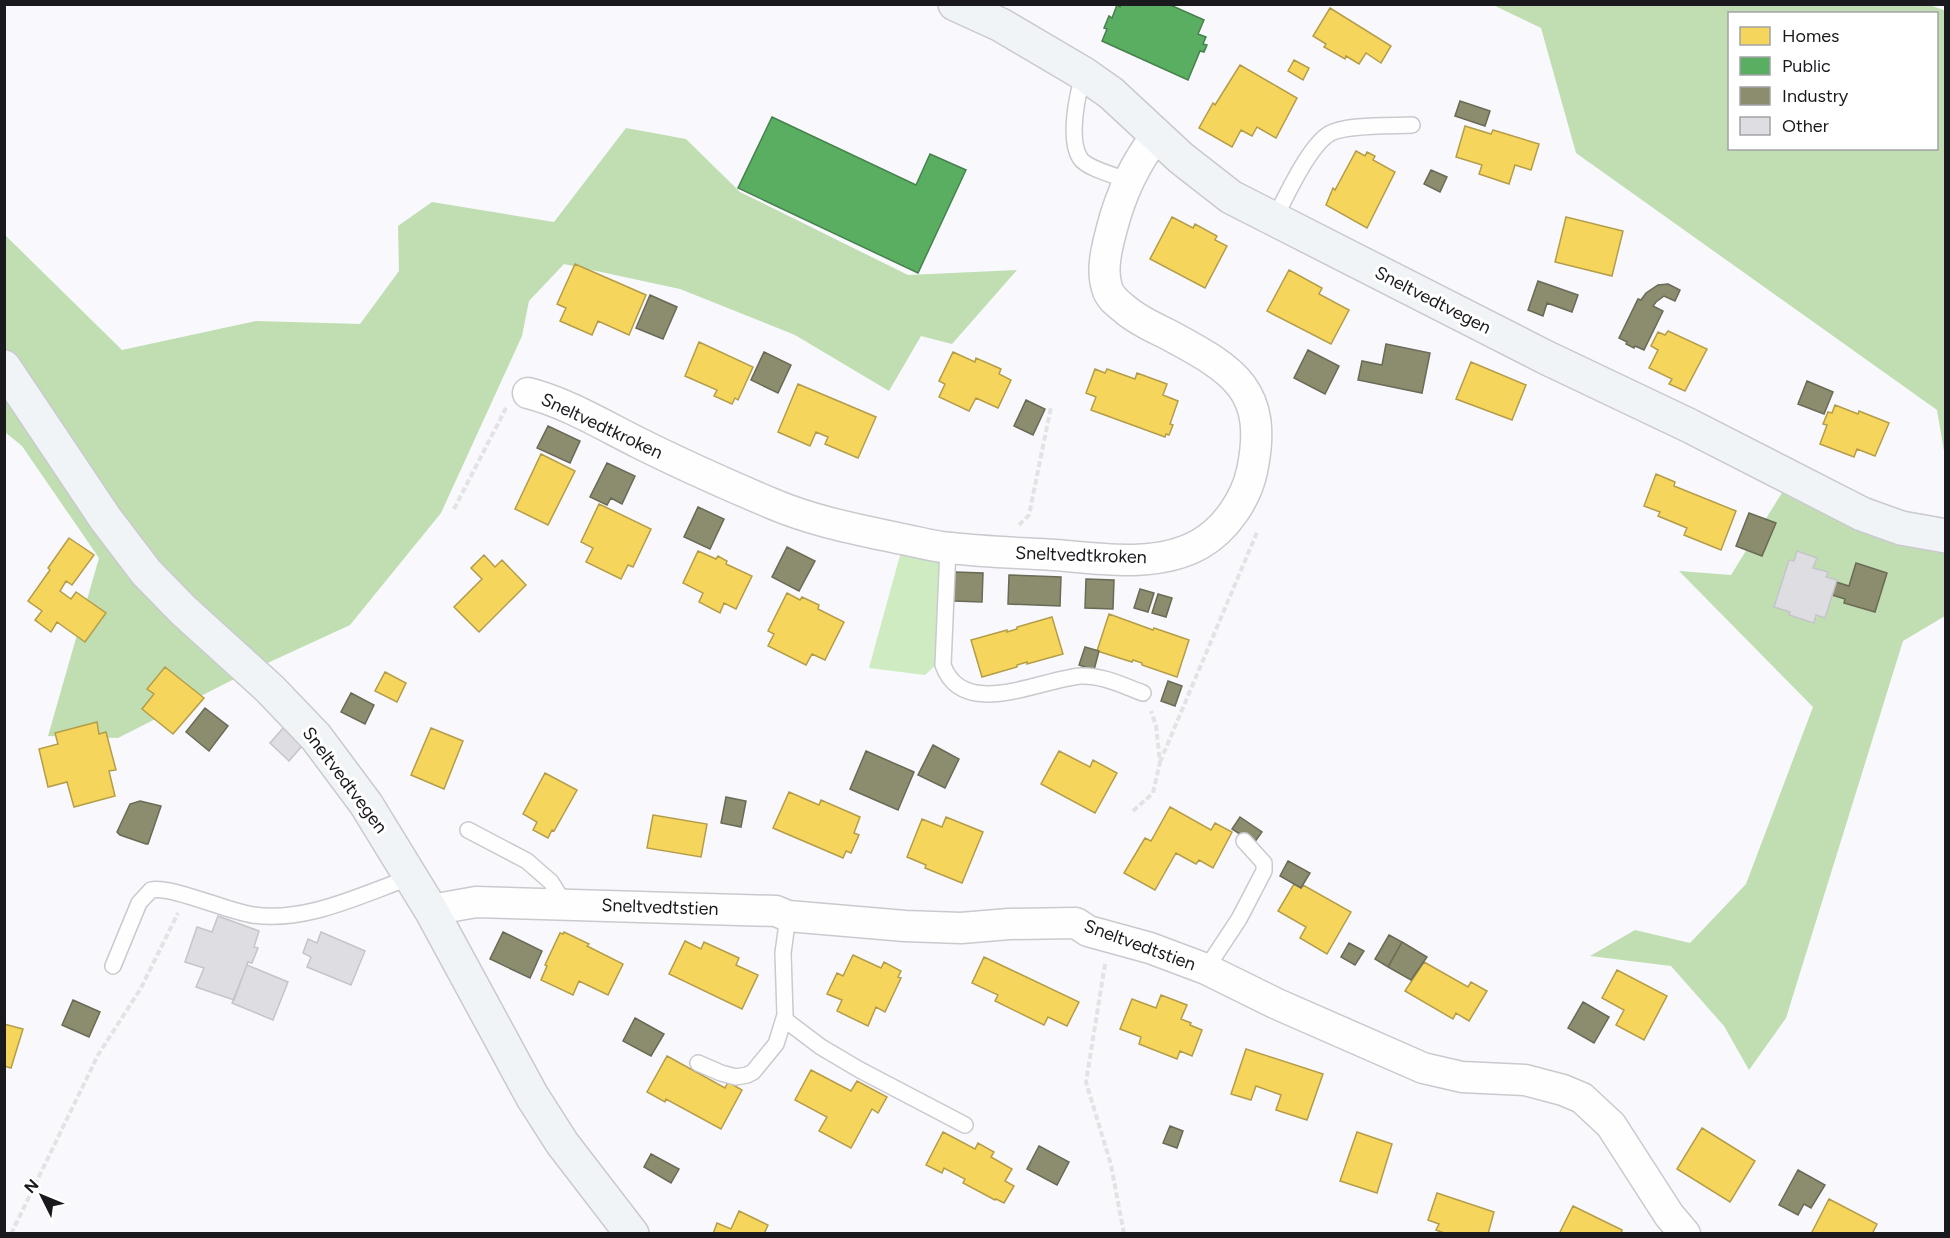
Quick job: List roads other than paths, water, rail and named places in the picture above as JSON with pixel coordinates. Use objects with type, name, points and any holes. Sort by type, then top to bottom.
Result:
[{"type":"main road","name":"Sneltvedtvegen","points":[[955,4],[1001,25],[1084,74],[1111,93],[1211,183],[1231,197],[1547,358],[1688,425],[1862,514],[1901,528],[1946,536]]},
{"type":"main road","name":"Sneltvedtvegen","points":[[4,367],[129,551],[183,610],[270,689],[316,737],[366,804],[431,910],[532,1096],[562,1143],[632,1233]]},
{"type":"street","name":"Sneltvedtkroken","points":[[528,393],[564,405],[643,445],[798,514],[844,527],[948,548],[1129,559],[1160,557],[1182,552],[1199,545],[1212,536],[1234,512],[1250,480],[1257,446],[1256,415],[1246,392],[1221,366],[1204,354],[1134,316],[1113,299],[1107,290],[1105,266],[1107,249],[1117,207],[1127,180],[1156,135]]},
{"type":"street","name":"Sneltvedtstien","points":[[431,910],[476,902],[564,903],[776,911],[788,916],[927,927],[1076,922],[1088,931],[1150,948],[1206,969],[1277,1004],[1423,1068],[1462,1077],[1525,1080],[1563,1090],[1582,1098],[1611,1125],[1669,1215],[1685,1233]]},
{"type":"lane","points":[[1084,74],[1079,87],[1074,118],[1074,137],[1080,159],[1088,165],[1127,180]]},
{"type":"lane","points":[[1274,220],[1313,151],[1329,134],[1346,129],[1412,125]]},
{"type":"lane","points":[[948,548],[943,665],[946,675],[957,687],[971,692],[994,694],[1081,676],[1106,680],[1143,693]]},
{"type":"lane","points":[[468,830],[527,861],[551,882],[564,903]]},
{"type":"lane","points":[[1206,969],[1239,919],[1264,871],[1264,863],[1244,841]]},
{"type":"lane","points":[[113,966],[142,897],[151,890],[169,890],[221,908],[255,915],[288,916],[322,909],[412,877]]},
{"type":"lane","points":[[698,1063],[736,1077],[747,1075],[753,1072],[776,1044],[784,1019],[783,953],[788,916]]},
{"type":"lane","points":[[784,1019],[821,1047],[860,1071],[965,1125]]}]
